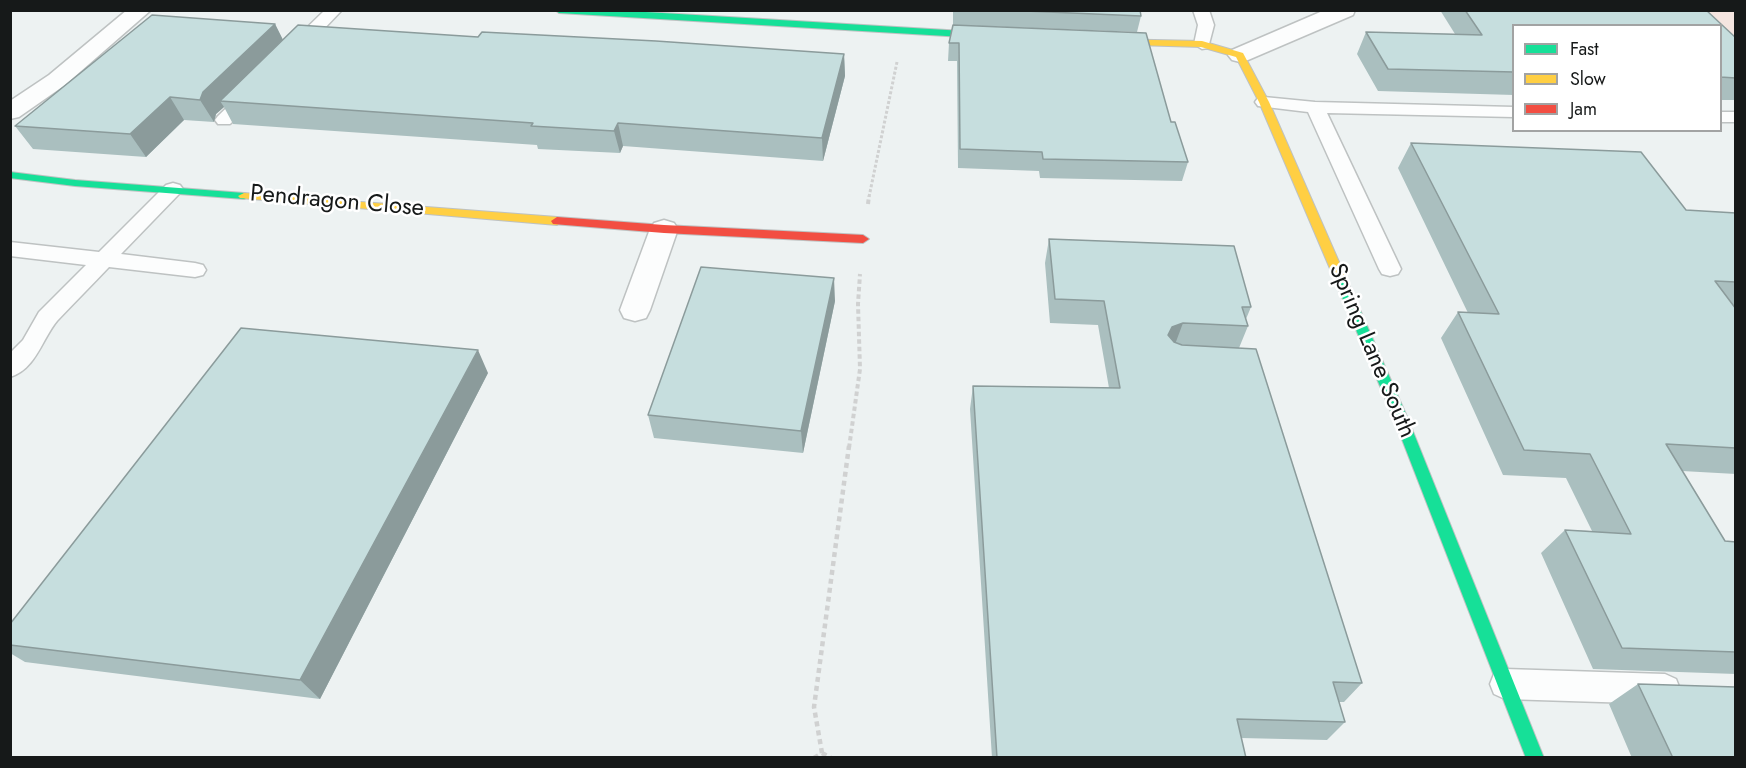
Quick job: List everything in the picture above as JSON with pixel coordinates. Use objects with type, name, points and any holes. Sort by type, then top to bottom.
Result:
[{"type":"street","points":[[10,112],[57,80],[141,10]]},
{"type":"street","points":[[559,10],[710,15],[904,32],[1009,37]]},
{"type":"street","points":[[1090,41],[1202,44],[1240,55],[1345,10]]},
{"type":"street","name":"Spring Lane South","points":[[1240,55],[1264,102],[1401,418],[1535,758]]},
{"type":"street","name":"Pendragon Close","points":[[10,175],[75,183],[664,229],[863,239]]},
{"type":"street","points":[[635,310],[664,229]]},
{"type":"lane","points":[[283,61],[334,10]]},
{"type":"lane","points":[[1201,10],[1206,25],[1202,44]]},
{"type":"lane","points":[[224,120],[266,78]]},
{"type":"lane","points":[[1264,102],[1315,107],[1512,112]]},
{"type":"lane","points":[[1315,107],[1390,268]]},
{"type":"lane","points":[[10,368],[31,346],[47,318],[173,189]]},
{"type":"lane","points":[[10,249],[195,270]]},
{"type":"lane","points":[[1505,684],[1689,689]]},
{"type":"path","points":[[822,753],[814,707],[860,369],[858,304],[863,239],[874,166],[904,32]]},
{"type":"path","points":[[814,758],[822,753]]},
{"type":"path","points":[[822,753],[831,758]]},
{"type":"shaded area","points":[[1707,11],[1735,11],[1735,38],[1722,24]]},
{"type":"building","points":[[1002,10],[1140,10],[1141,16]]},
{"type":"building","points":[[1465,10],[1706,10],[1721,24],[1512,24],[1512,72],[1388,69],[1366,32],[1482,35]]},
{"type":"building","points":[[152,15],[275,24],[203,92],[200,100],[170,97],[130,134],[15,126]]},
{"type":"building","points":[[298,25],[478,37],[482,32],[656,41],[844,54],[822,138],[618,123],[614,131],[531,126],[533,123],[220,101]]},
{"type":"building","points":[[953,25],[1146,33],[1171,122],[1175,122],[1188,162],[1043,159],[1042,152],[960,149],[959,43],[949,43]]},
{"type":"building","points":[[1722,25],[1736,38],[1736,78],[1722,77]]},
{"type":"building","points":[[1411,143],[1641,152],[1686,210],[1736,213],[1736,282],[1715,281],[1736,309],[1736,448],[1666,444],[1725,541],[1736,542],[1736,652],[1622,648],[1565,530],[1631,534],[1590,454],[1524,450],[1458,312],[1499,314]]},
{"type":"building","points":[[1049,239],[1234,246],[1251,307],[1242,307],[1248,326],[1183,323],[1172,327],[1168,335],[1174,342],[1182,345],[1256,349],[1362,683],[1333,682],[1345,722],[1237,719],[1246,758],[997,758],[973,386],[1120,388],[1104,301],[1055,299]]},
{"type":"building","points":[[701,267],[834,278],[801,431],[648,415]]},
{"type":"building","points":[[241,328],[478,350],[300,680],[10,645],[10,624]]},
{"type":"building","points":[[1638,684],[1736,687],[1736,758],[1673,758]]},
{"type":"traffic: fast","points":[[559,10],[997,36]]},
{"type":"traffic: fast","points":[[10,175],[75,183],[244,196]]},
{"type":"traffic: fast","points":[[1340,278],[1401,419],[1535,758]]},
{"type":"traffic: slow","points":[[1106,42],[1202,44],[1240,55],[1264,102],[1340,278]]},
{"type":"traffic: slow","points":[[244,196],[557,221]]},
{"type":"traffic: jam","points":[[557,221],[863,239]]}]
